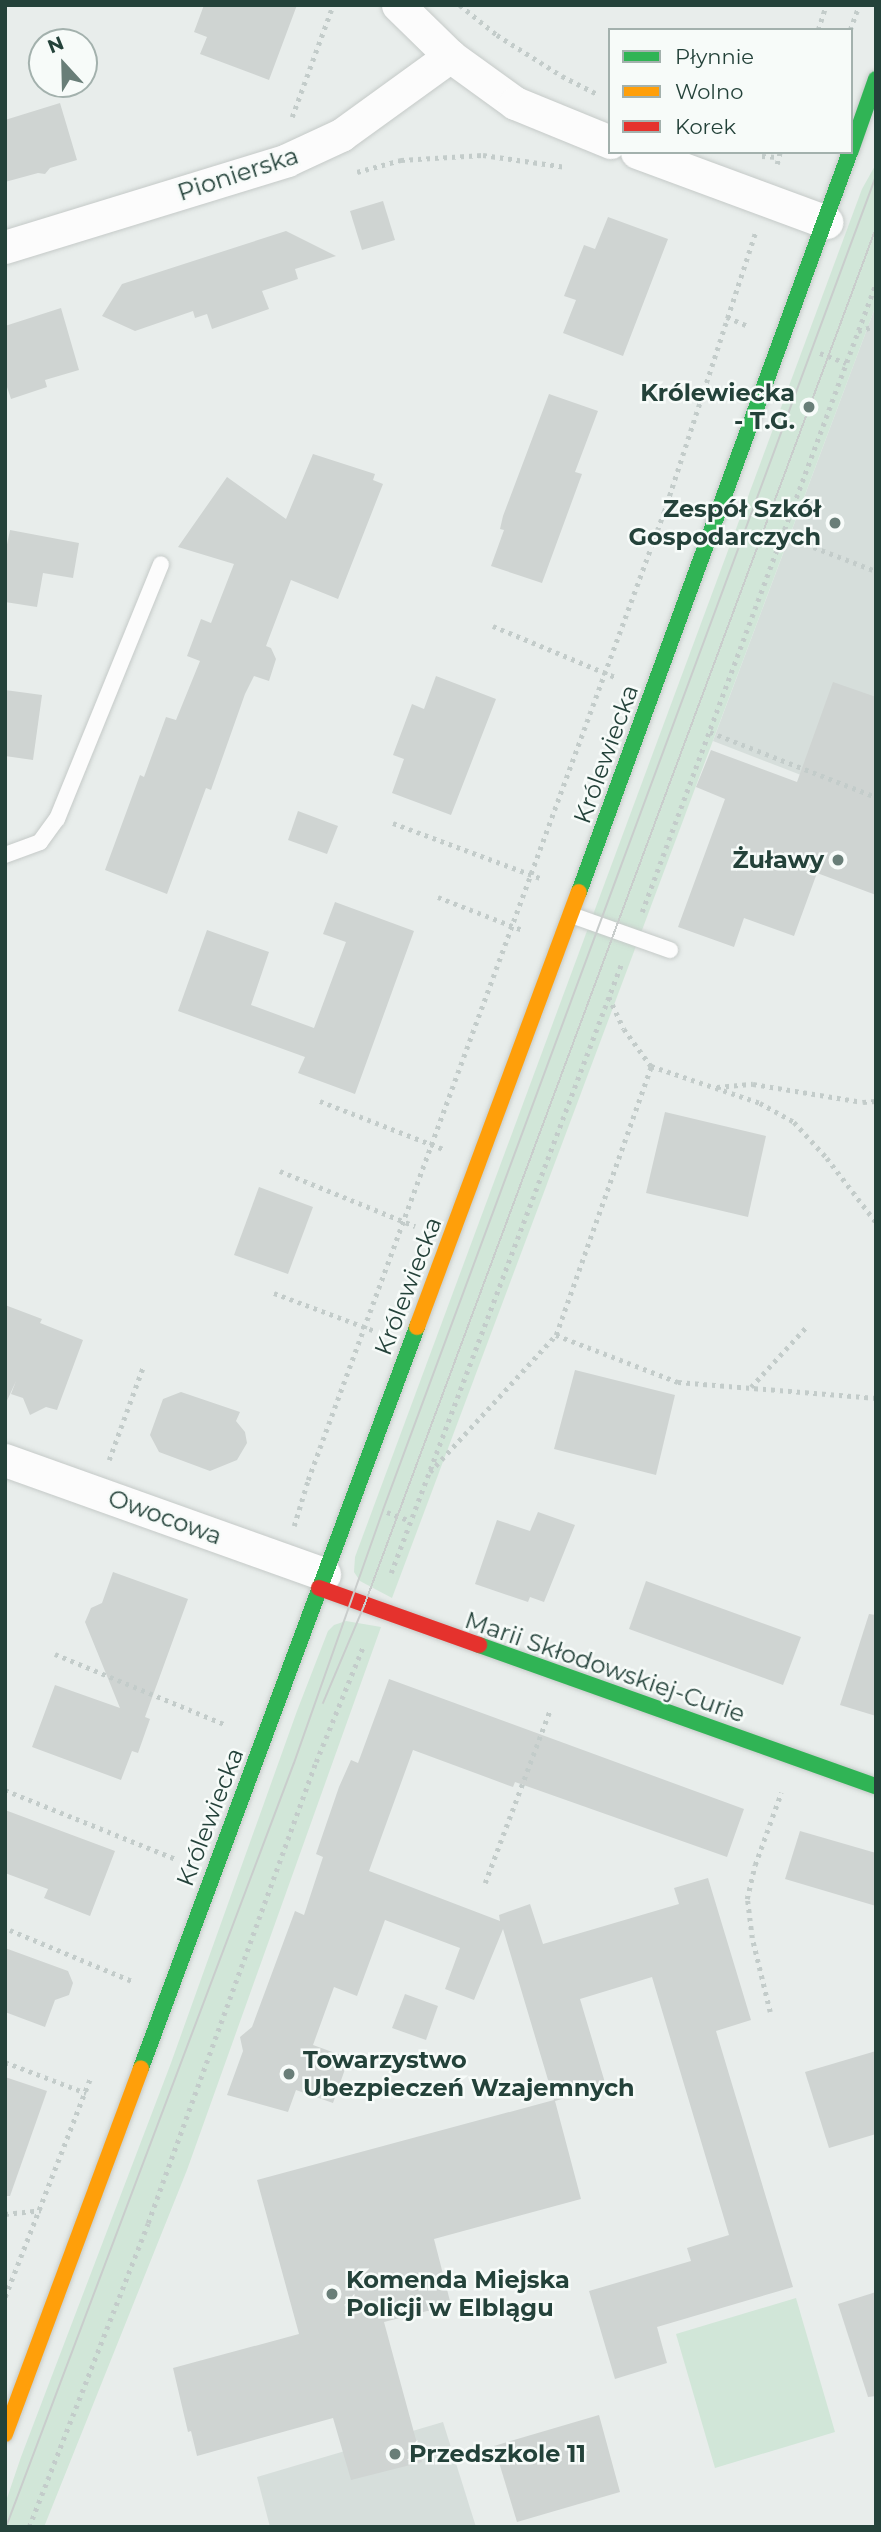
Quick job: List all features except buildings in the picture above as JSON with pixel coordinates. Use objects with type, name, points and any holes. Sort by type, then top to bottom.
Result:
[{"type":"main road","name":"Królewiecka","points":[[853,146],[873,93]]},
{"type":"main road","name":"Królewiecka","points":[[5,2434],[262,1740],[480,1163],[850,154]]},
{"type":"main road","name":"Marii Skłodowskiej-Curie","points":[[322,1581],[376,1611],[876,1786]]},
{"type":"street","points":[[398,5],[450,56],[515,103],[608,141]]},
{"type":"street","name":"Pionierska","points":[[5,247],[288,160],[341,135],[450,56]]},
{"type":"street","points":[[642,154],[826,222]]},
{"type":"street","name":"Owocowa","points":[[5,1460],[285,1560],[322,1581]]},
{"type":"lane","points":[[5,855],[40,842],[58,819],[161,564]]},
{"type":"lane","points":[[571,915],[670,950]]},
{"type":"path","points":[[289,122],[332,5]]},
{"type":"path","points":[[460,5],[508,42],[562,76],[598,93]]},
{"type":"path","points":[[819,28],[826,5]]},
{"type":"path","points":[[851,28],[859,5]]},
{"type":"path","points":[[348,174],[401,160],[483,155],[575,169]]},
{"type":"path","points":[[285,1560],[308,1480],[664,512],[754,234],[769,200]]},
{"type":"path","points":[[742,229],[754,234]]},
{"type":"path","points":[[29,2527],[148,2223],[316,1762],[710,732],[876,283]]},
{"type":"path","points":[[858,332],[876,326]]},
{"type":"path","points":[[782,536],[876,570]]},
{"type":"path","points":[[493,626],[653,693]]},
{"type":"path","points":[[710,732],[876,797]]},
{"type":"path","points":[[697,765],[704,768]]},
{"type":"path","points":[[393,823],[579,893]]},
{"type":"path","points":[[438,897],[561,944]]},
{"type":"path","points":[[609,997],[624,1030],[651,1066],[760,1103],[794,1122],[827,1158],[876,1222]]},
{"type":"path","points":[[427,1476],[556,1335],[651,1066]]},
{"type":"path","points":[[714,1087],[753,1084],[863,1102],[876,1101]]},
{"type":"path","points":[[320,1101],[480,1163]]},
{"type":"path","points":[[280,1171],[450,1240]]},
{"type":"path","points":[[274,1293],[410,1345]]},
{"type":"path","points":[[750,1388],[808,1325]]},
{"type":"path","points":[[556,1335],[678,1381],[876,1398]]},
{"type":"path","points":[[97,1493],[143,1367]]},
{"type":"path","points":[[55,1654],[262,1740]]},
{"type":"path","points":[[485,1883],[563,1676]]},
{"type":"path","points":[[219,1736],[228,1712]]},
{"type":"path","points":[[770,2012],[752,1938],[747,1899],[755,1866],[794,1758]]},
{"type":"path","points":[[5,1790],[212,1874]]},
{"type":"path","points":[[169,1870],[178,1846]]},
{"type":"path","points":[[10,1930],[167,1996]]},
{"type":"path","points":[[123,1992],[132,1967]]},
{"type":"path","points":[[5,2062],[125,2108]]},
{"type":"path","points":[[5,2297],[95,2068]]},
{"type":"path","points":[[5,2214],[41,2210]]},
{"type":"shaded area","name":"Zespół Szkół Gospodarczych","points":[[876,305],[876,804],[713,741]]},
{"type":"shaded area","name":"Przedszkole 11","points":[[443,2422],[476,2527],[270,2527],[257,2477]]},
{"type":"green space","points":[[876,164],[876,305],[392,1598],[360,1581],[354,1572],[355,1557],[862,189]]},
{"type":"green space","points":[[346,1621],[381,1627],[187,2170],[44,2527],[5,2527],[5,2504],[21,2457],[171,2063],[297,1711],[328,1631],[334,1625]]},
{"type":"green space","points":[[796,2298],[835,2432],[715,2468],[676,2334]]},
{"type":"tram line","points":[[6,2527],[294,1763],[383,1510],[876,176]]},
{"type":"tram line","points":[[323,1703],[364,1606],[876,228]]},
{"type":"traffic: fast","points":[[853,144],[876,79]]},
{"type":"traffic: fast","points":[[579,892],[849,154]]},
{"type":"traffic: fast","points":[[141,2068],[417,1327]]},
{"type":"traffic: fast","points":[[479,1645],[876,1786]]},
{"type":"traffic: slow","points":[[417,1327],[579,892]]},
{"type":"traffic: slow","points":[[5,2434],[141,2068]]},
{"type":"traffic: jam","points":[[319,1588],[479,1645]]},
{"type":"place","name":"Królewiecka - T.G.","points":[[809,407]]},
{"type":"place","name":"Zespół Szkół Gospodarczych","points":[[835,523]]},
{"type":"place","name":"Żuławy","points":[[838,860]]},
{"type":"place","name":"Towarzystwo Ubezpieczeń Wzajemnych","points":[[289,2074]]},
{"type":"place","name":"Komenda Miejska Policji w Elblągu","points":[[332,2294]]},
{"type":"place","name":"Przedszkole 11","points":[[395,2454]]}]
